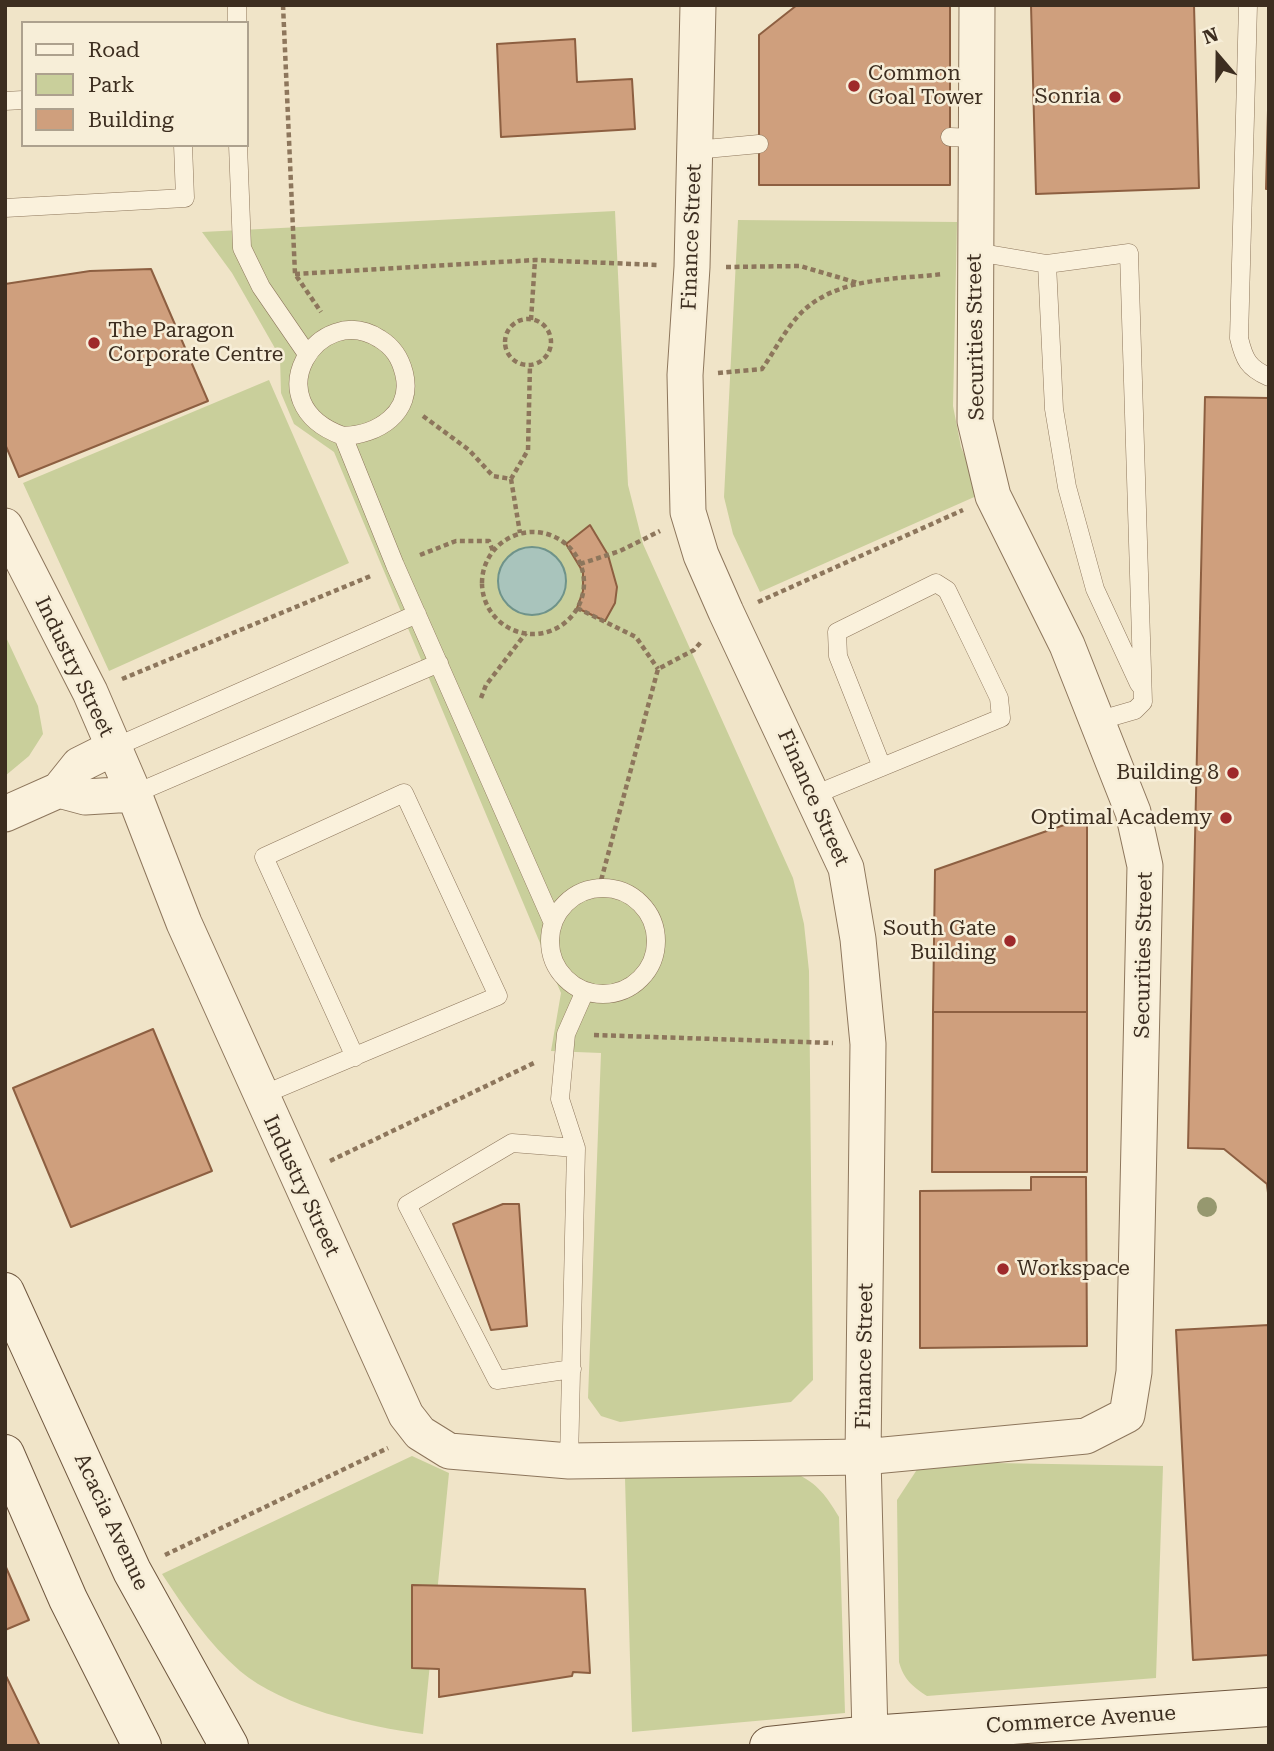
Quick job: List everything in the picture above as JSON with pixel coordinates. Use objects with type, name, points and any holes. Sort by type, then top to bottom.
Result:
[{"type":"main road","name":"Acacia Avenue","points":[[5,1292],[132,1571],[229,1746]]},
{"type":"main road","points":[[5,1454],[68,1599],[142,1746]]},
{"type":"main road","name":"Commerce Avenue","points":[[769,1746],[870,1734],[1269,1707]]},
{"type":"street","name":"Finance Street","points":[[698,5],[692,267],[685,375],[688,512],[701,555],[726,612],[846,868],[859,939],[868,1044],[863,1457],[870,1734]]},
{"type":"street","name":"Securities Street","points":[[863,1457],[1086,1436],[1128,1415],[1134,1372],[1147,883],[1143,847],[1133,812],[1066,645],[993,496],[975,421],[976,252],[962,137],[976,5]]},
{"type":"street","name":"Industry Street","points":[[5,526],[90,692],[134,794],[184,923],[260,1096],[406,1415],[420,1433],[449,1451],[569,1461],[863,1457]]},
{"type":"street","points":[[5,814],[59,790],[79,765],[113,747]]},
{"type":"street","points":[[59,790],[85,797],[134,794]]},
{"type":"lane","points":[[1248,5],[1239,338],[1245,359],[1253,370],[1269,377]]},
{"type":"lane","points":[[695,150],[759,144]]},
{"type":"lane","points":[[5,208],[185,198],[183,147]]},
{"type":"lane","points":[[238,147],[243,248],[261,287],[307,354]]},
{"type":"lane","points":[[976,252],[1047,264],[1129,253],[1141,707],[1097,722]]},
{"type":"lane","points":[[1047,264],[1054,409],[1067,487],[1095,589],[1142,690]]},
{"type":"lane","points":[[364,332],[390,345],[399,358],[405,376],[405,390],[399,408],[376,431],[343,436],[326,430],[311,419],[303,406],[298,388],[300,371],[307,354],[319,341],[335,333],[364,332]]},
{"type":"lane","points":[[343,436],[395,565],[553,923]]},
{"type":"lane","points":[[814,795],[882,767],[1001,718],[999,698],[994,686],[947,590],[936,583],[837,632],[838,656],[882,767]]},
{"type":"lane","points":[[113,747],[417,614]]},
{"type":"lane","points":[[134,794],[439,663]]},
{"type":"lane","points":[[260,1096],[498,996],[404,793],[264,858],[355,1056]]},
{"type":"lane","points":[[600,888],[616,890],[633,898],[645,909],[653,923],[655,954],[638,980],[622,990],[604,994],[585,991],[569,984],[558,970],[549,937],[553,923],[565,903],[582,893],[600,888]]},
{"type":"lane","points":[[569,1461],[576,1148],[560,1099],[566,1034],[585,991]]},
{"type":"lane","points":[[572,1369],[497,1380],[407,1205],[512,1143],[576,1148]]},
{"type":"path","points":[[283,5],[295,274],[335,333]]},
{"type":"path","points":[[295,274],[534,260],[692,267],[800,266],[858,283]]},
{"type":"path","points":[[531,320],[534,260]]},
{"type":"path","points":[[685,375],[762,369],[798,316],[820,297],[858,283],[947,273],[945,298],[976,299]]},
{"type":"path","points":[[531,320],[544,326],[551,339],[548,354],[530,365],[522,364],[510,356],[506,341],[511,327],[531,320]]},
{"type":"path","points":[[520,533],[511,479],[528,450],[530,365]]},
{"type":"path","points":[[399,408],[425,416],[447,431],[493,476],[511,479]]},
{"type":"path","points":[[600,888],[658,668],[694,650],[726,612],[763,601],[993,496]]},
{"type":"path","points":[[580,564],[620,551],[663,529]]},
{"type":"path","points":[[520,533],[552,536],[566,544],[580,564],[584,581],[577,608],[556,628],[526,633],[498,621],[485,602],[482,579],[485,564],[493,551],[505,540],[520,533]]},
{"type":"path","points":[[90,692],[456,541],[489,541],[493,551]]},
{"type":"path","points":[[577,608],[636,637],[658,668]]},
{"type":"path","points":[[468,727],[486,685],[526,633]]},
{"type":"path","points":[[132,1571],[420,1433]]},
{"type":"green space","points":[[615,211],[628,485],[643,544],[793,878],[804,924],[809,971],[813,1380],[791,1402],[620,1422],[601,1416],[588,1398],[601,1053],[551,1051],[561,993],[334,452],[294,424],[281,393],[280,357],[232,273],[202,232]]},
{"type":"green space","points":[[738,220],[957,222],[953,406],[961,447],[981,494],[760,592],[733,534],[724,497]]},
{"type":"green space","points":[[269,380],[349,563],[109,671],[23,483]]},
{"type":"green space","points":[[5,635],[38,706],[43,734],[29,756],[5,776]]},
{"type":"green space","points":[[412,1456],[449,1473],[423,1734],[327,1713],[302,1705],[258,1684],[229,1661],[208,1638],[162,1574]]},
{"type":"green space","points":[[940,1462],[1163,1466],[1156,1678],[927,1696],[909,1682],[899,1662],[897,1500],[918,1468]]},
{"type":"green space","points":[[789,1470],[818,1489],[839,1517],[845,1713],[632,1732],[625,1478]]},
{"type":"water","points":[[532,547],[545,550],[556,557],[563,568],[566,581],[563,594],[556,605],[545,612],[532,615],[519,612],[508,605],[501,594],[498,581],[501,568],[508,557],[519,550]]},
{"type":"building","name":"Common Goal Tower","points":[[797,5],[950,5],[950,185],[759,185],[759,35]]},
{"type":"building","name":"Sonria","points":[[1031,5],[1194,5],[1199,188],[1036,194]]},
{"type":"building","points":[[575,39],[577,82],[632,79],[635,129],[501,137],[497,44]]},
{"type":"building","points":[[1269,71],[1269,189],[1266,189]]},
{"type":"building","name":"The Paragon Corporate Centre","points":[[151,269],[208,401],[19,477],[5,444],[5,284],[90,271]]},
{"type":"building","name":"Building 8","points":[[1205,397],[1269,398],[1269,1202],[1267,1184],[1224,1149],[1188,1148]]},
{"type":"building","points":[[590,525],[608,555],[617,587],[615,603],[605,621],[577,608],[583,591],[583,572],[566,544]]},
{"type":"building","name":"South Gate Building","points":[[1087,817],[1087,1012],[933,1012],[935,870]]},
{"type":"building","points":[[933,1012],[1087,1012],[1087,1172],[932,1172]]},
{"type":"building","points":[[153,1029],[212,1171],[71,1227],[13,1088]]},
{"type":"building","name":"Workspace","points":[[1031,1177],[1086,1177],[1087,1346],[920,1348],[920,1191],[1031,1190]]},
{"type":"building","points":[[503,1204],[519,1204],[527,1326],[491,1330],[453,1224]]},
{"type":"building","points":[[1269,1325],[1269,1655],[1193,1660],[1176,1330]]},
{"type":"building","points":[[5,1565],[29,1620],[5,1630]]},
{"type":"building","points":[[412,1585],[585,1589],[590,1673],[573,1672],[572,1676],[439,1697],[439,1669],[412,1668]]},
{"type":"building","points":[[5,1674],[40,1746],[5,1746]]},
{"type":"place","name":"Common Goal Tower","points":[[854,86]]},
{"type":"place","name":"Sonria","points":[[1115,97]]},
{"type":"place","name":"The Paragon Corporate Centre","points":[[94,343]]},
{"type":"place","name":"Building 8","points":[[1233,773]]},
{"type":"place","name":"Optimal Academy","points":[[1226,818]]},
{"type":"place","name":"South Gate Building","points":[[1010,941]]},
{"type":"place","name":"Workspace","points":[[1003,1269]]}]
